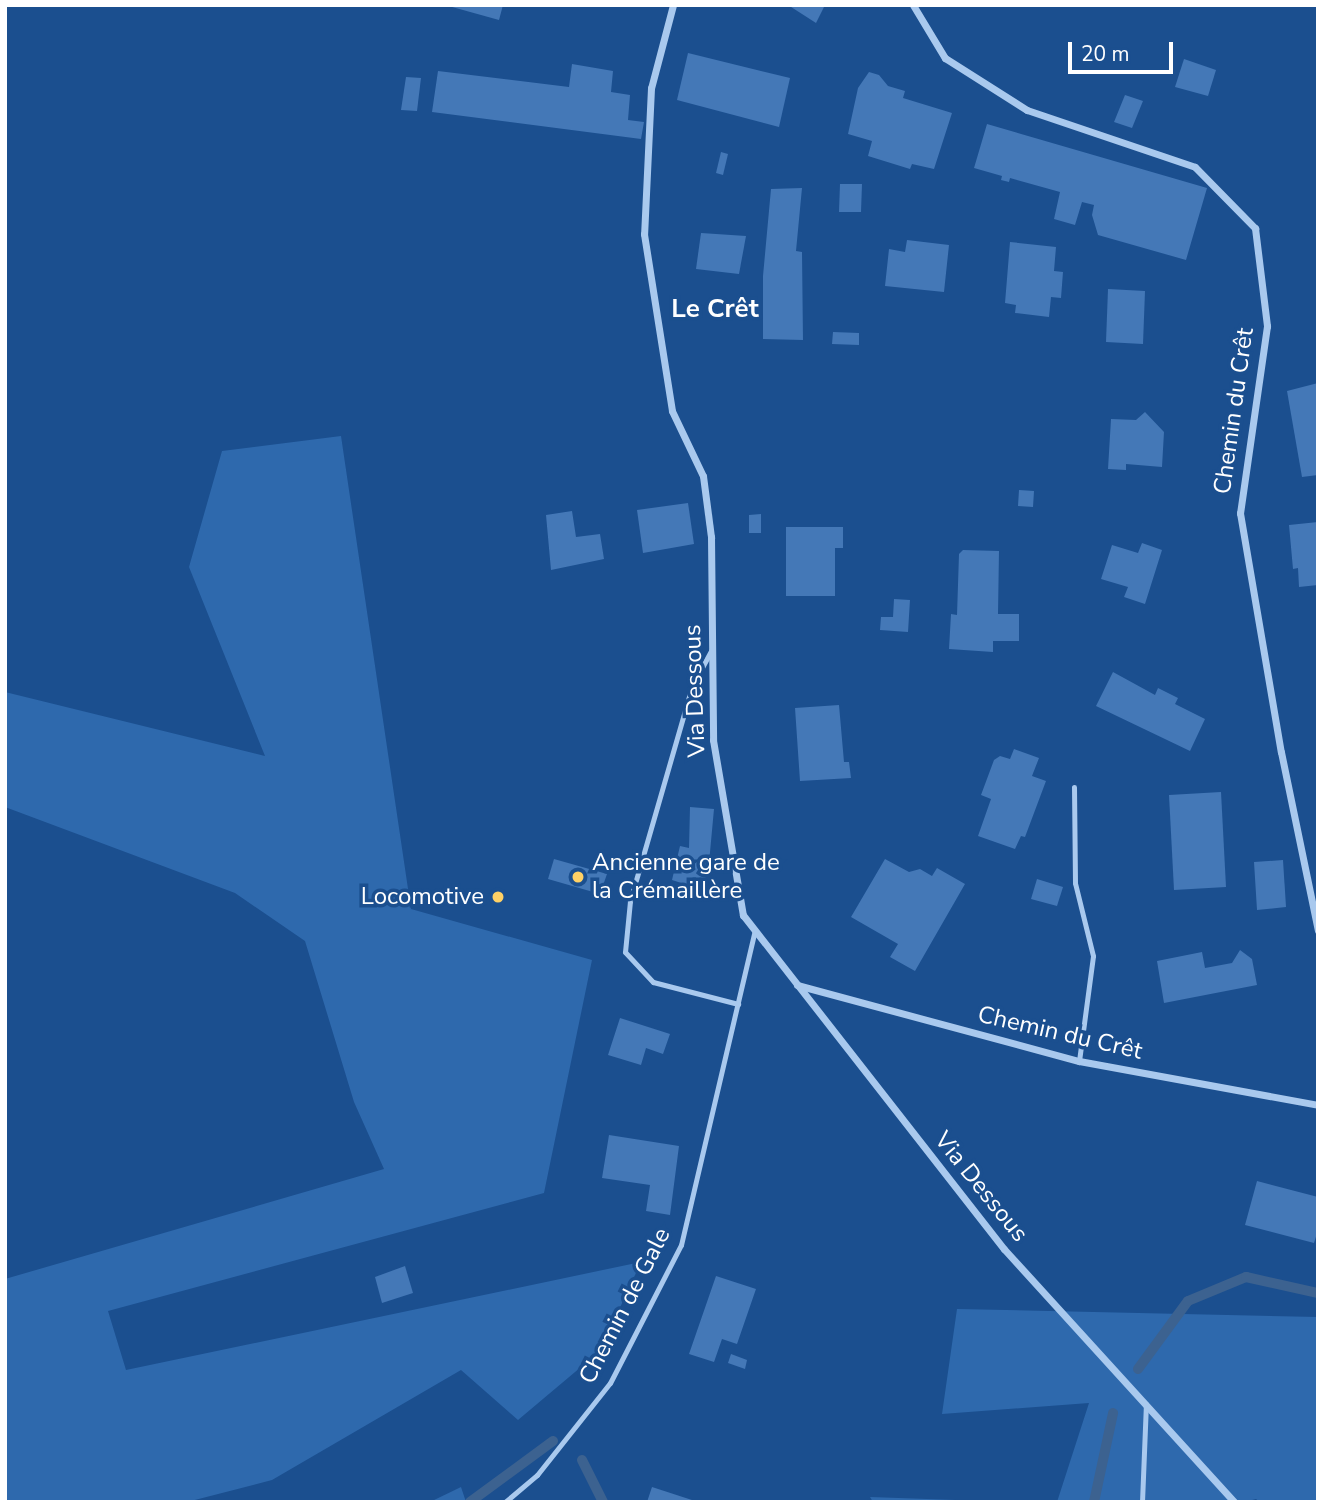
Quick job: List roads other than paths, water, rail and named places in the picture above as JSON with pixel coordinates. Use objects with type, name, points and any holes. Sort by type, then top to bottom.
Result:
[{"type":"street","name":"Via Dessous","points":[[673,5],[651,88],[644,233],[672,411],[703,475],[711,537],[713,740],[743,915],[1004,1249],[1234,1502]]},
{"type":"street","name":"Chemin du Crêt","points":[[913,5],[944,58],[1027,110],[1195,167],[1255,228],[1267,326],[1240,513],[1281,752],[1318,930]]},
{"type":"street","name":"Chemin du Crêt","points":[[796,985],[1079,1061],[1318,1105]]},
{"type":"lane","points":[[712,649],[692,686],[629,901],[625,952],[653,982],[738,1004]]},
{"type":"lane","points":[[1074,787],[1075,883],[1093,956],[1079,1061]]},
{"type":"lane","name":"Chemin de Gale","points":[[505,1502],[537,1475],[610,1383],[681,1245],[755,930]]},
{"type":"lane","points":[[1142,1502],[1146,1404]]},
{"type":"waterway","points":[[1138,1369],[1188,1301],[1246,1277],[1318,1293]]},
{"type":"waterway","points":[[1094,1502],[1113,1413]]},
{"type":"waterway","points":[[470,1502],[553,1441]]},
{"type":"waterway","points":[[582,1460],[603,1502]]},
{"type":"place","name":"Ancienne gare de la Crémaillère","points":[[578,877]]},
{"type":"place","name":"Locomotive","points":[[498,897]]},
{"type":"district","name":"Le Crêt","points":[[715,309]]}]
